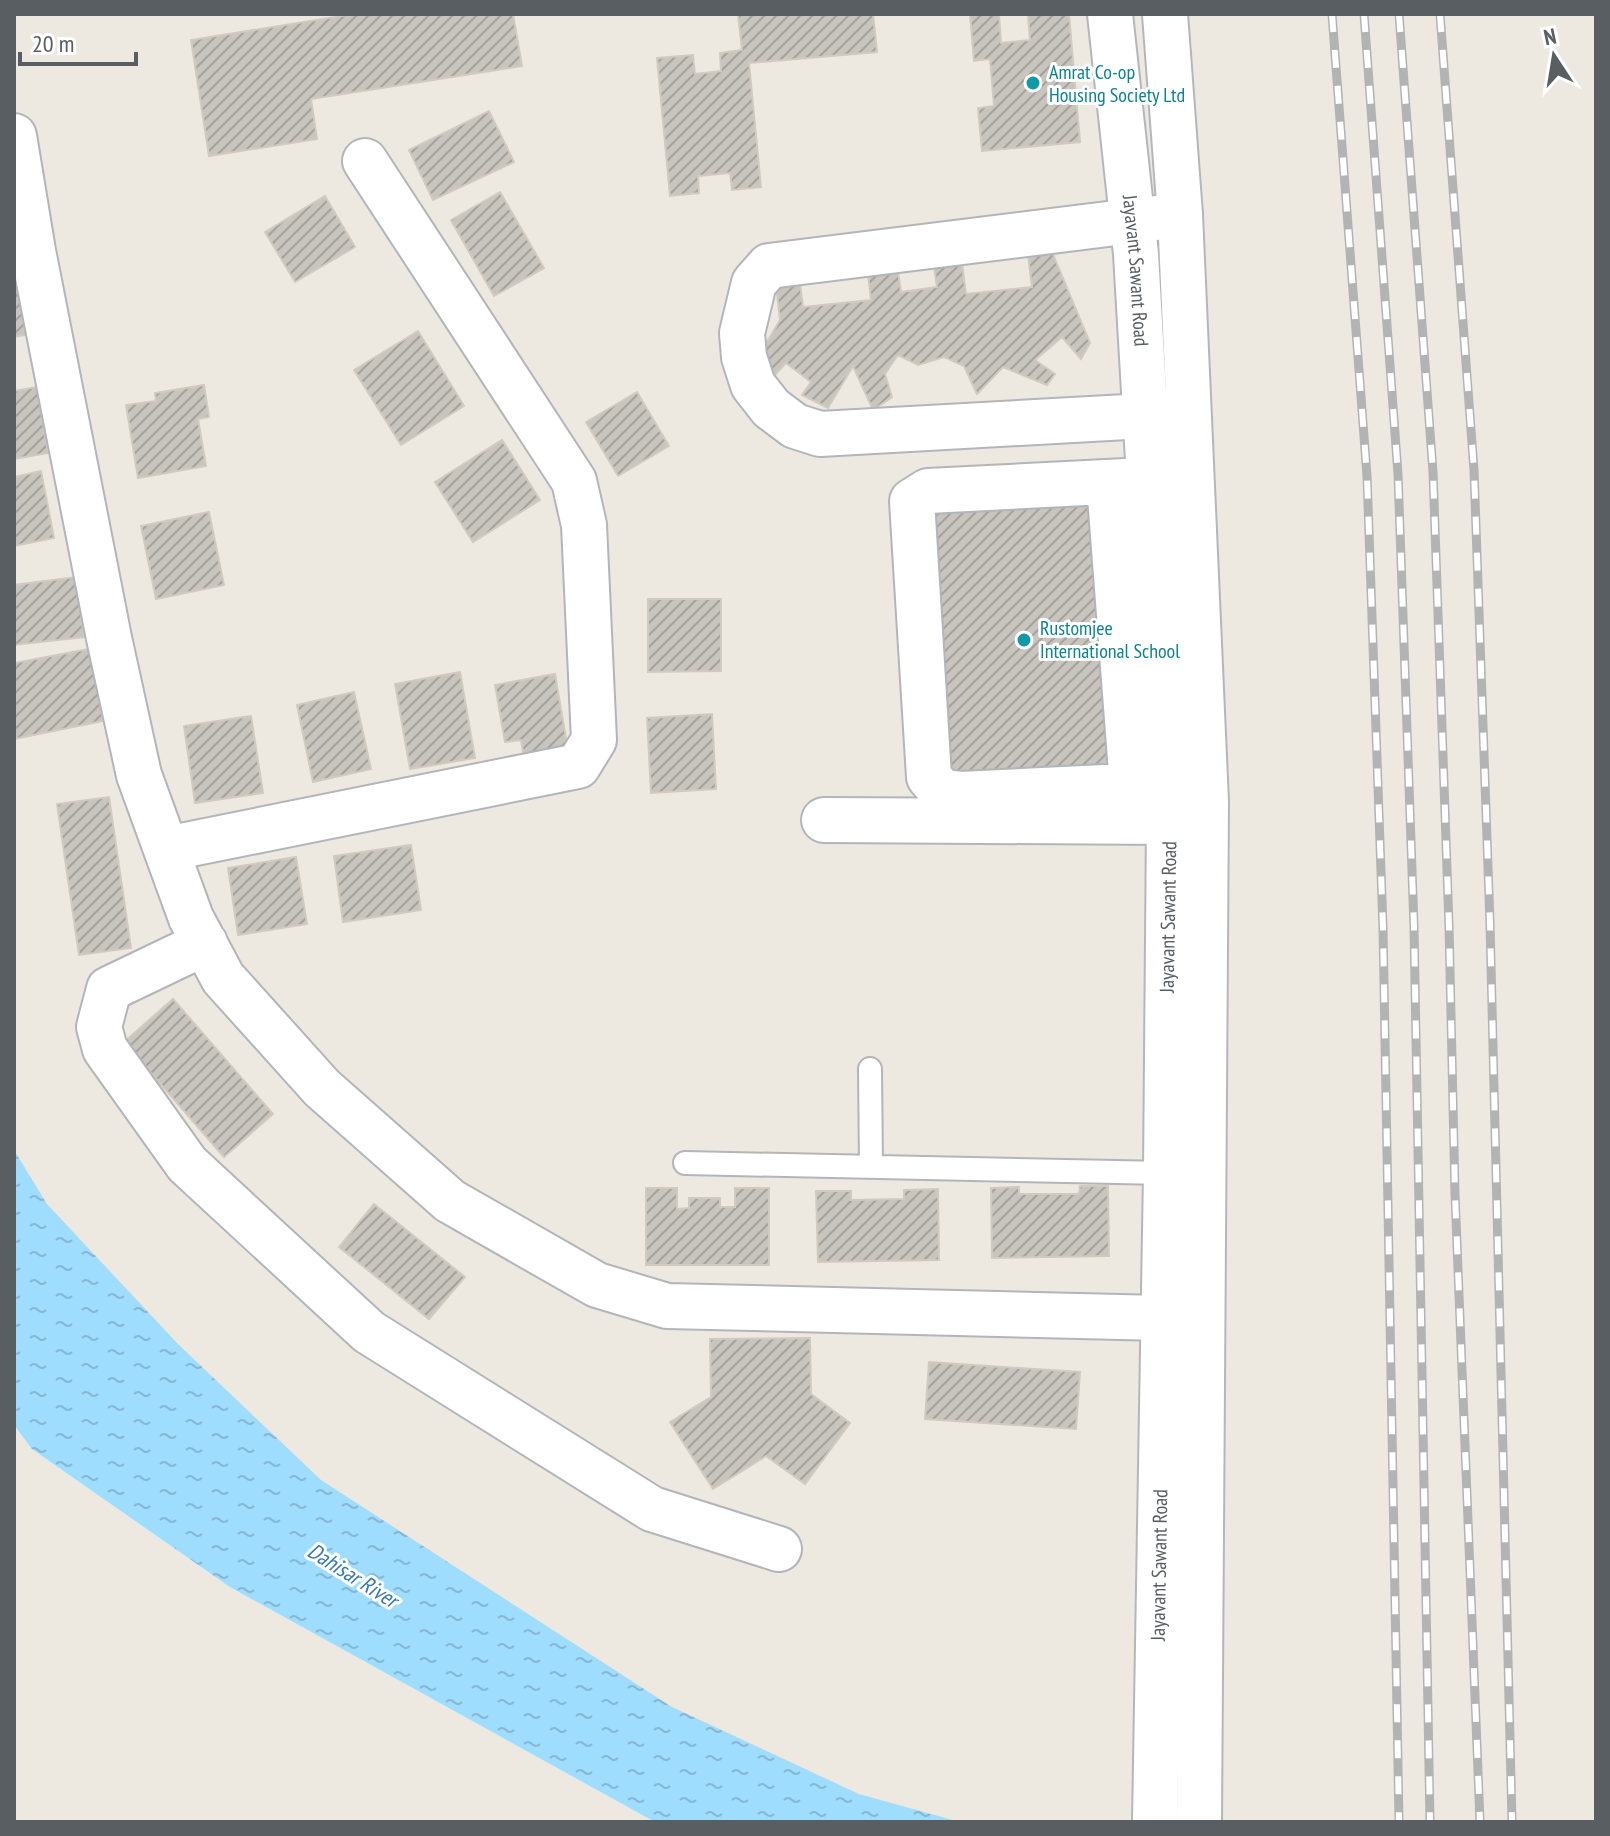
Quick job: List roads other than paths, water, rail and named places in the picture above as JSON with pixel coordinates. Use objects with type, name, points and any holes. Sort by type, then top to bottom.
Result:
[{"type":"street","name":"Jayavant Sawant Road","points":[[1110,14],[1133,221],[1168,792],[1166,1173],[1155,1818]]},
{"type":"street","name":"Jayavant Sawant Road","points":[[1150,481],[1188,412],[1180,215],[1165,14]]},
{"type":"street","points":[[14,136],[33,251],[139,775],[191,918],[223,978],[322,1088],[450,1201],[597,1285],[667,1306],[1162,1318]]},
{"type":"street","points":[[166,849],[578,766],[594,740],[584,525],[574,481],[365,161]]},
{"type":"street","points":[[1180,215],[769,266],[754,283],[742,333],[744,357],[753,385],[771,408],[795,426],[820,434],[1188,412]]},
{"type":"street","points":[[1150,481],[928,491],[912,501],[929,777],[942,792],[1168,792]]},
{"type":"street","name":"Jayavant Sawant Road","points":[[1168,792],[1205,1079],[1199,1822]]},
{"type":"street","points":[[824,820],[1168,792]]},
{"type":"street","points":[[205,943],[109,989],[99,1027],[105,1049],[187,1164],[369,1332],[652,1509],[779,1549]]},
{"type":"lane","points":[[870,1069],[871,1167]]},
{"type":"lane","points":[[685,1163],[1166,1173]]},
{"type":"water","name":"Dahisar River","points":[[14,1150],[47,1204],[178,1344],[321,1480],[672,1707],[859,1794],[960,1822],[655,1822],[230,1587],[32,1449],[14,1425]]},
{"type":"railway","points":[[1332,14],[1367,476],[1383,928],[1399,1822]]},
{"type":"railway","points":[[1364,14],[1398,474],[1414,927],[1430,1822]]},
{"type":"railway","points":[[1399,14],[1433,472],[1455,1194],[1480,1822]]},
{"type":"railway","points":[[1440,14],[1474,470],[1490,924],[1512,1822]]},
{"type":"place","name":"Amrat Co-op Housing Society Ltd","points":[[1033,83]]},
{"type":"place","name":"Rustomjee International School","points":[[1024,640]]}]
